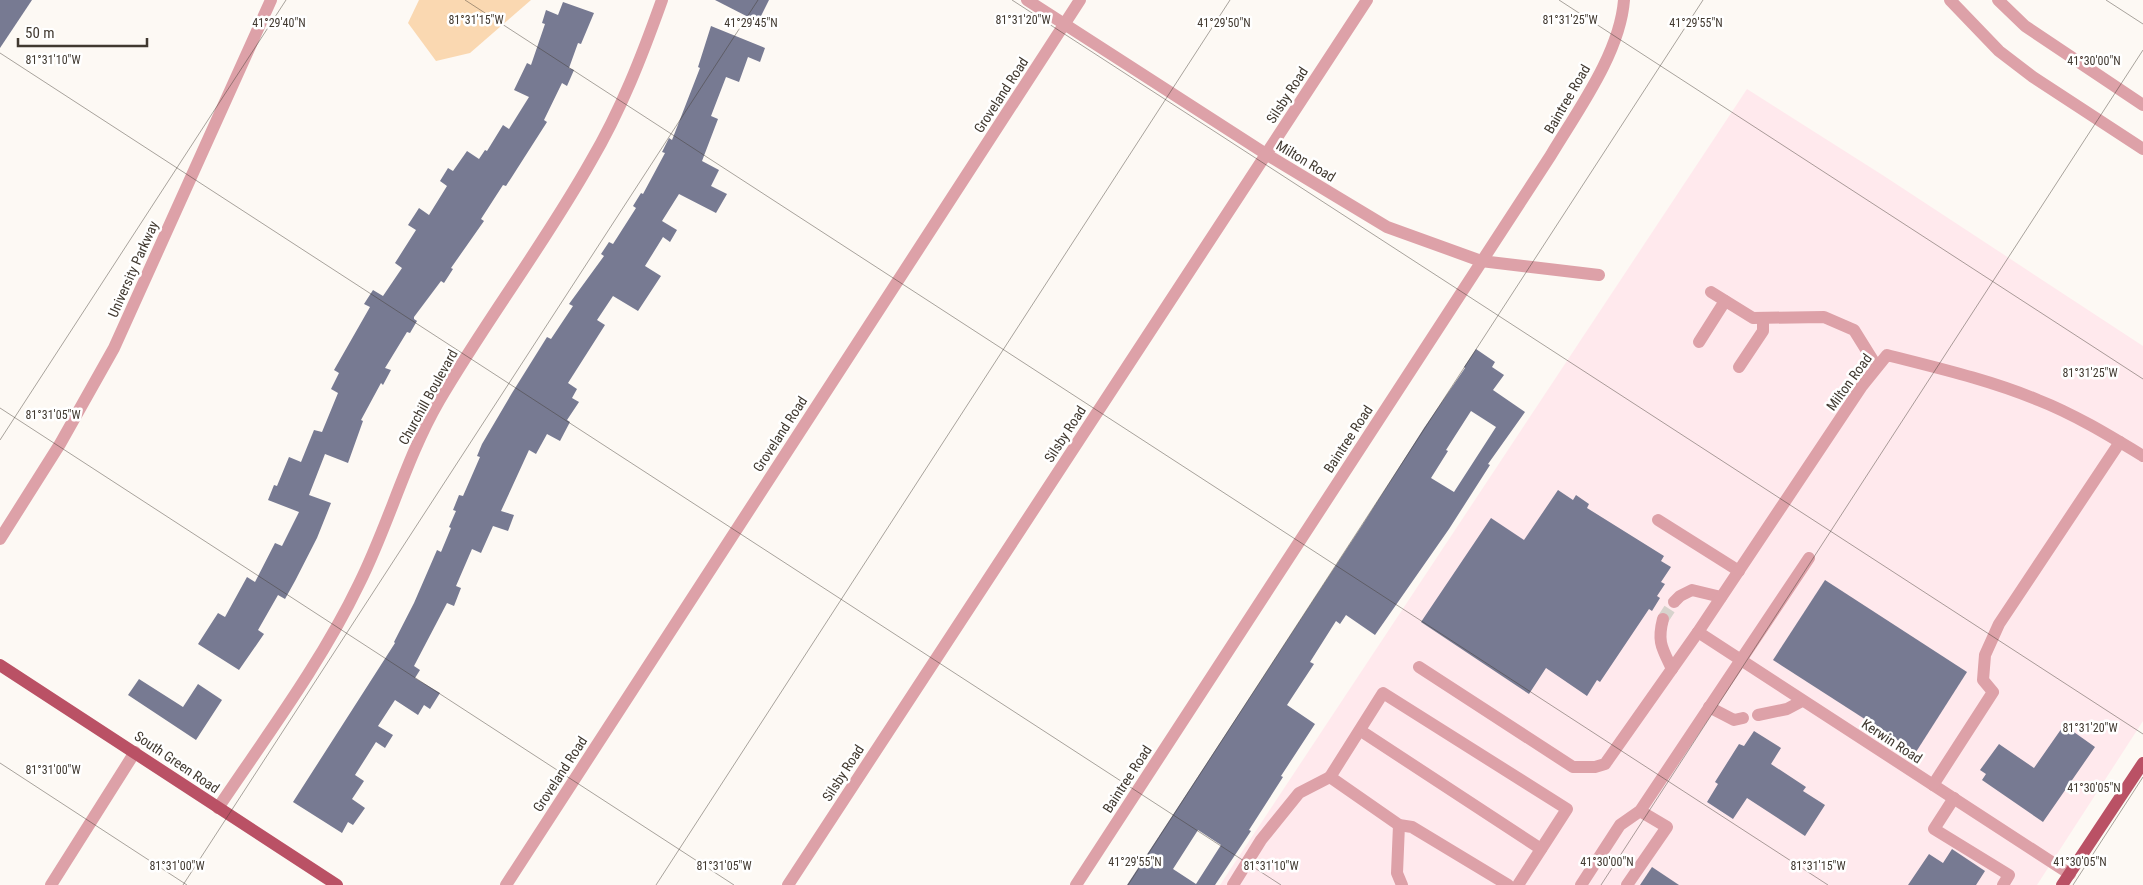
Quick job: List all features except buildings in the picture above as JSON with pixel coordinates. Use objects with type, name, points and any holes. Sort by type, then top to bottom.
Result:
[{"type":"main road","name":"South Green Road","points":[[0,664],[337,885]]},
{"type":"main road","points":[[2062,885],[2143,763]]},
{"type":"street","name":"University Parkway","points":[[0,539],[60,444],[114,348],[271,0]]},
{"type":"street","name":"Churchill Boulevard","points":[[218,808],[327,643],[349,604],[381,536],[414,451],[438,403],[592,160],[629,88],[662,0]]},
{"type":"street","name":"Milton Road","points":[[1027,0],[1266,154],[1387,227],[1481,261],[1599,276]]},
{"type":"street","name":"Groveland Road","points":[[506,885],[1080,0]]},
{"type":"street","name":"Silsby Road","points":[[788,885],[1368,0]]},
{"type":"street","name":"Baintree Road","points":[[1076,885],[1551,155],[1600,75],[1622,16],[1624,0]]},
{"type":"street","points":[[1950,0],[1999,51],[2033,77],[2143,148]]},
{"type":"street","points":[[1998,0],[2024,26],[2143,106]]},
{"type":"street","points":[[1711,292],[1753,318],[1824,317],[1854,330],[1877,367]]},
{"type":"street","points":[[1699,342],[1725,301]]},
{"type":"street","points":[[1739,367],[1763,331],[1763,318]]},
{"type":"street","name":"Milton Road","points":[[1419,667],[1573,767],[1595,767],[1605,764],[1698,632],[1862,386],[1887,355],[1964,375],[2039,400],[2143,456]]},
{"type":"street","points":[[1933,785],[1992,692],[1983,680],[1986,655],[1999,624],[2120,442]]},
{"type":"street","points":[[1658,520],[1739,571]]},
{"type":"street","points":[[1581,885],[1620,826],[1640,811],[1809,558]]},
{"type":"street","points":[[1674,602],[1680,596],[1692,590],[1721,597]]},
{"type":"street","points":[[1663,619],[1659,635],[1672,669]]},
{"type":"street","name":"Kerwin Road","points":[[1698,632],[2070,874]]},
{"type":"street","points":[[1233,885],[1261,840],[1299,793],[1330,778],[1383,693],[1567,809],[1518,885]]},
{"type":"street","points":[[1758,715],[1787,709],[1802,701]]},
{"type":"street","points":[[1709,707],[1734,720],[1743,718]]},
{"type":"street","points":[[1361,731],[1541,849]]},
{"type":"street","points":[[51,885],[135,752]]},
{"type":"street","points":[[1330,778],[1399,825],[1412,827],[1508,885]]},
{"type":"street","points":[[1954,798],[1934,829],[2009,875],[2003,885]]},
{"type":"street","points":[[1627,885],[1666,827],[1640,811]]},
{"type":"street","points":[[1399,825],[1397,873],[1403,883]]},
{"type":"shaded area","points":[[419,0],[531,0],[470,53],[436,61],[408,23]]},
{"type":"shaded area","points":[[1747,89],[1884,176],[2143,346],[2143,721],[2037,885],[1220,885]]},
{"type":"tunnel","points":[[1663,619],[1674,602]]}]
